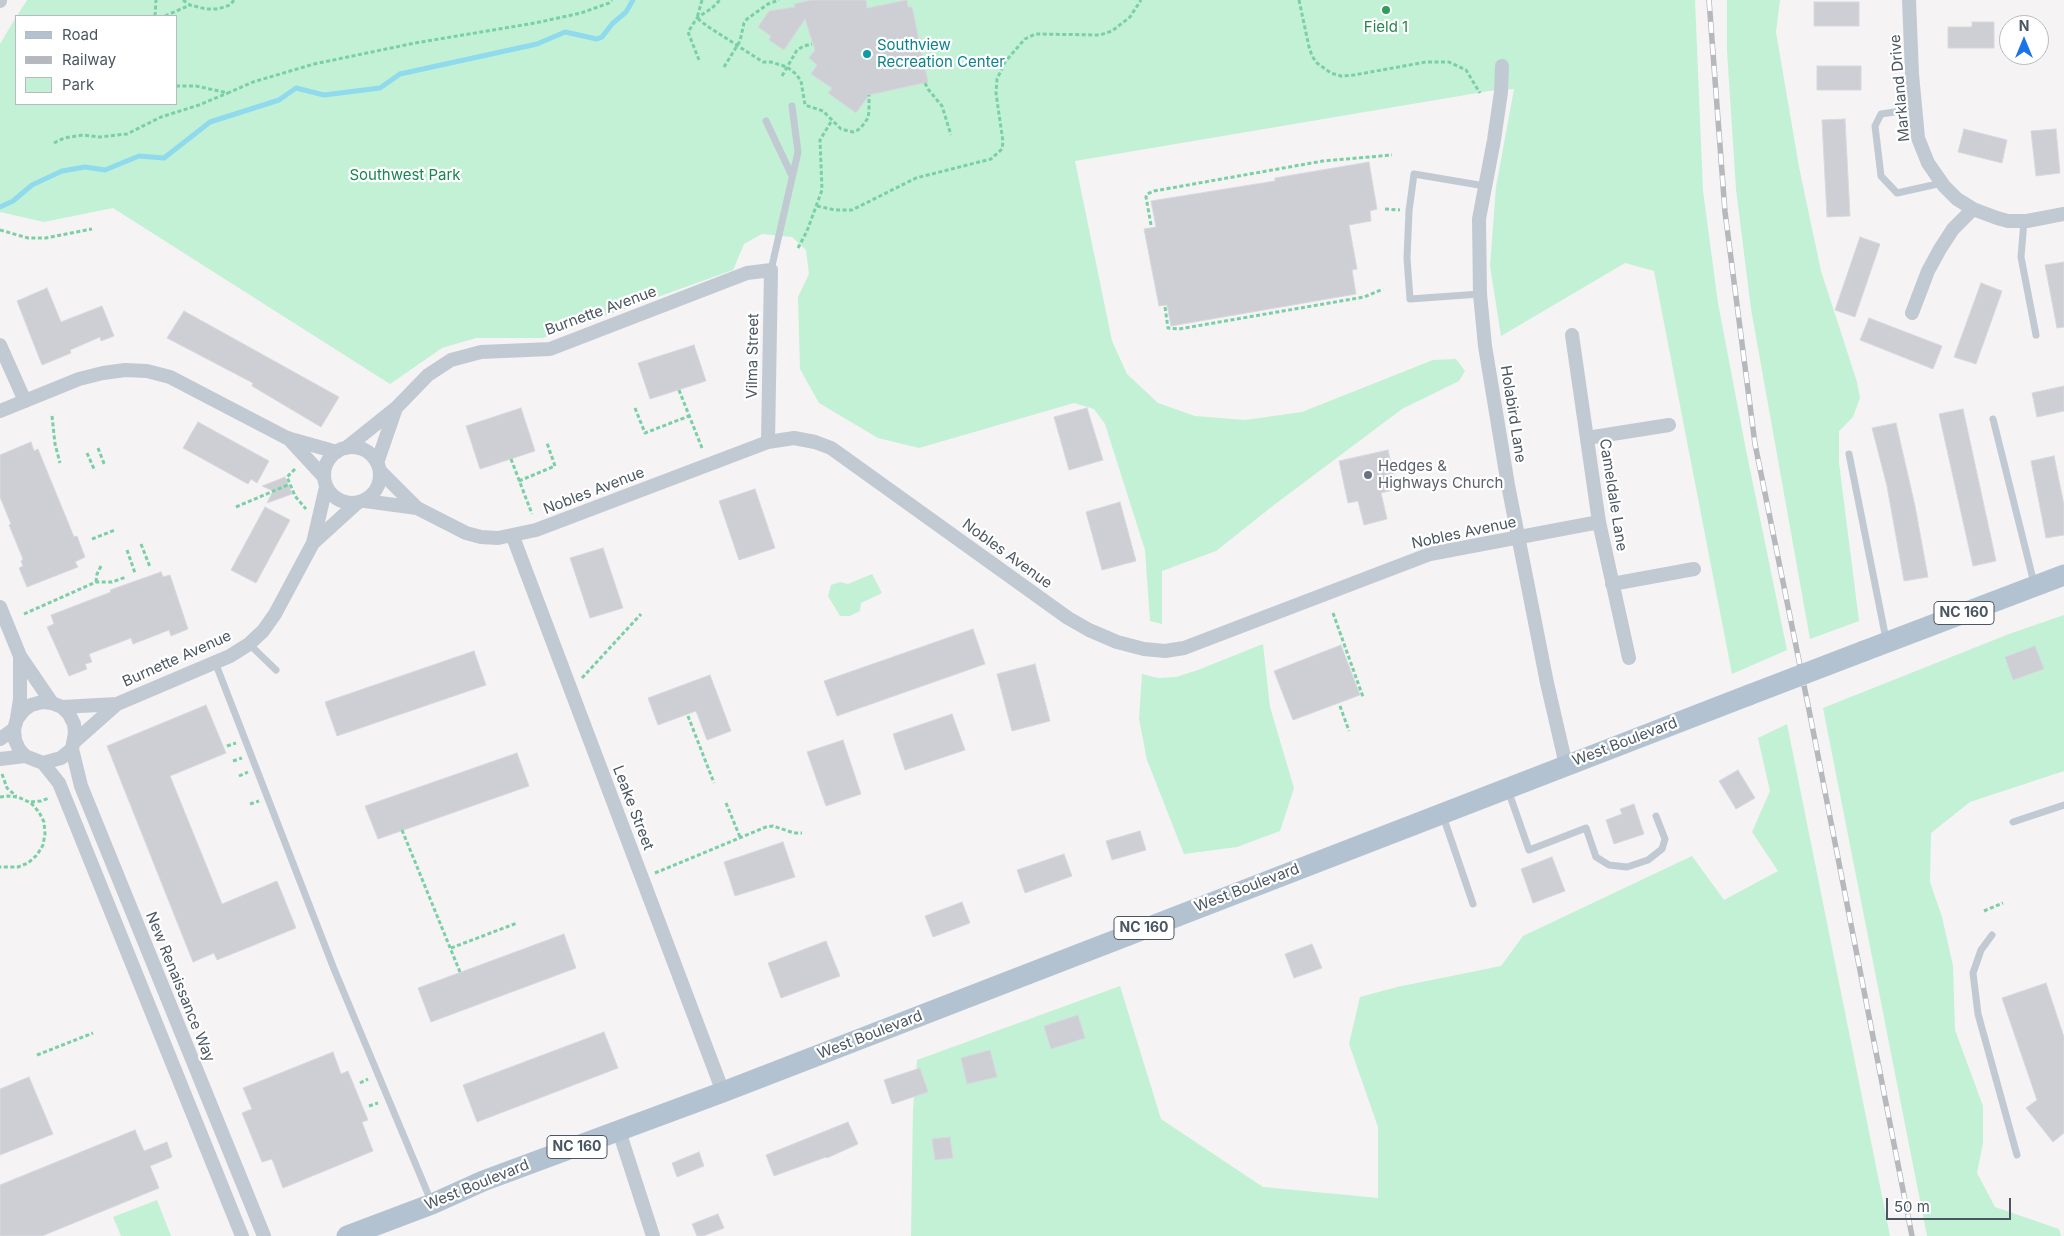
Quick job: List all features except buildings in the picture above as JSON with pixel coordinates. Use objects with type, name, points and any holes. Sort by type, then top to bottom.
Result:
[{"type":"main road","name":"West Boulevard","points":[[347,1236],[432,1204],[483,1181],[723,1092],[1566,765],[2064,575]]},
{"type":"street","name":"Markland Drive","points":[[1909,0],[1918,138],[1928,164],[1957,199],[1973,209],[1998,218],[2024,221],[2064,214]]},
{"type":"street","name":"Holabird Lane","points":[[1502,66],[1501,92],[1494,140],[1479,219],[1480,294],[1485,346],[1518,539],[1547,684],[1566,765]]},
{"type":"street","points":[[1912,313],[1928,271],[1940,249],[1953,229],[1973,209]]},
{"type":"street","name":"Burnette Avenue","points":[[341,450],[396,408],[428,375],[451,360],[481,352],[550,349],[747,273],[771,270]]},
{"type":"street","name":"Vilma Street","points":[[768,442],[771,270]]},
{"type":"street","name":"Cameldale Lane","points":[[1572,335],[1599,522],[1629,658]]},
{"type":"street","points":[[0,345],[25,401]]},
{"type":"street","points":[[0,411],[79,379],[103,372],[147,371],[170,377],[287,438],[341,450],[356,447],[365,450],[372,455],[379,467],[378,488],[361,502],[339,501],[331,495],[325,482],[287,438]]},
{"type":"street","name":"Burnette Avenue","points":[[379,467],[396,408]]},
{"type":"street","points":[[1587,438],[1669,425]]},
{"type":"street","name":"Nobles Avenue","points":[[379,467],[417,508],[466,533],[481,537],[513,537],[768,442],[794,438],[814,442],[831,448],[1068,618],[1089,630],[1117,642],[1144,649],[1165,651],[1184,648],[1416,558],[1599,522]]},
{"type":"street","points":[[325,482],[325,467],[329,459],[341,450]]},
{"type":"street","name":"Burnette Avenue","points":[[72,746],[117,704],[215,662],[249,644],[263,631],[275,614],[313,543],[325,482]]},
{"type":"street","name":"Burnette Avenue","points":[[313,543],[361,502]]},
{"type":"street","name":"Nobles Avenue","points":[[361,502],[417,508]]},
{"type":"street","name":"Leake Street","points":[[513,537],[723,1092]]},
{"type":"street","points":[[1612,584],[1694,569]]},
{"type":"street","points":[[0,607],[20,656],[57,705],[69,714],[74,724],[75,733],[72,746],[61,758],[52,762],[43,763],[25,756],[0,759]]},
{"type":"street","points":[[20,656],[20,699],[15,724],[15,740],[25,756]]},
{"type":"street","points":[[0,740],[15,724],[23,711],[31,705],[42,702],[57,705]]},
{"type":"street","name":"Burnette Avenue","points":[[57,705],[117,704]]},
{"type":"street","name":"New Renaissance Way","points":[[72,746],[81,786],[264,1236]]},
{"type":"street","points":[[43,763],[59,783],[242,1236]]},
{"type":"street","points":[[619,1131],[654,1236]]},
{"type":"lane","points":[[771,270],[798,152],[792,106]]},
{"type":"lane","points":[[1915,109],[1881,114],[1875,126],[1881,176],[1897,193],[1942,183]]},
{"type":"lane","points":[[766,121],[792,176]]},
{"type":"lane","points":[[1480,294],[1410,299],[1408,258],[1409,211],[1414,174],[1484,186]]},
{"type":"lane","points":[[2024,221],[2021,257],[2036,335]]},
{"type":"lane","points":[[1993,419],[2035,586]]},
{"type":"lane","points":[[1849,454],[1887,642]]},
{"type":"lane","points":[[249,644],[276,670]]},
{"type":"lane","points":[[215,662],[334,969],[432,1204]]},
{"type":"lane","points":[[1508,788],[1529,850],[1586,828],[1596,857],[1609,865],[1627,866],[1648,860],[1662,849],[1665,839],[1656,816]]},
{"type":"lane","points":[[2013,822],[2064,804]]},
{"type":"lane","points":[[1442,813],[1473,904]]},
{"type":"lane","points":[[1992,935],[1981,950],[1973,973],[1978,1014],[2018,1154]]},
{"type":"path","points":[[155,15],[156,0]]},
{"type":"path","points":[[183,0],[190,5],[206,10],[218,10],[230,5],[234,0]]},
{"type":"path","points":[[54,143],[64,138],[83,136],[108,137],[128,134],[161,117],[199,105],[253,82],[314,64],[414,43],[535,23],[581,13],[609,3],[612,0]]},
{"type":"path","points":[[699,60],[688,32],[697,18],[702,0]]},
{"type":"path","points":[[697,18],[720,0]]},
{"type":"path","points":[[724,67],[738,46],[744,23],[747,19],[768,4],[779,0]]},
{"type":"path","points":[[818,206],[836,210],[852,210],[916,178],[991,159],[1002,149],[1003,142],[996,92],[998,79],[1005,62],[1025,39],[1036,34],[1100,35],[1112,30],[1130,17],[1141,0]]},
{"type":"path","points":[[1299,0],[1312,56],[1317,63],[1331,73],[1341,76],[1354,75],[1426,62],[1449,62],[1466,70],[1480,93]]},
{"type":"path","points":[[167,15],[190,5]]},
{"type":"path","points":[[697,18],[763,62],[771,62],[787,67],[801,81],[805,105],[823,111],[846,131],[858,130],[868,118],[869,95]]},
{"type":"path","points":[[782,76],[797,50],[812,44]]},
{"type":"path","points":[[926,83],[928,89],[942,106],[951,136]]},
{"type":"path","points":[[178,86],[196,86],[228,93]]},
{"type":"path","points":[[798,248],[818,206],[822,190],[820,140],[832,120]]},
{"type":"path","points":[[1151,226],[1146,197],[1147,194],[1154,191],[1323,161],[1392,155]]},
{"type":"path","points":[[0,230],[28,238],[46,238],[92,229]]},
{"type":"path","points":[[1165,307],[1168,328],[1172,330],[1364,298],[1383,289]]},
{"type":"path","points":[[679,390],[702,448]]},
{"type":"path","points":[[636,408],[645,433],[689,416]]},
{"type":"path","points":[[52,416],[54,444],[60,463]]},
{"type":"path","points":[[519,481],[556,466],[547,443]]},
{"type":"path","points":[[98,448],[106,466]]},
{"type":"path","points":[[87,452],[95,470]]},
{"type":"path","points":[[511,459],[532,514]]},
{"type":"path","points":[[295,469],[288,477],[290,484],[294,496],[308,511]]},
{"type":"path","points":[[236,507],[290,484]]},
{"type":"path","points":[[92,540],[114,530]]},
{"type":"path","points":[[141,544],[150,567]]},
{"type":"path","points":[[127,550],[136,573]]},
{"type":"path","points":[[96,582],[97,574],[102,564]]},
{"type":"path","points":[[24,614],[53,602],[65,594],[96,582],[112,582],[126,577]]},
{"type":"path","points":[[1333,613],[1363,697]]},
{"type":"path","points":[[578,682],[641,614]]},
{"type":"path","points":[[1340,706],[1349,730]]},
{"type":"path","points":[[688,716],[714,783]]},
{"type":"path","points":[[0,867],[18,867],[28,863],[37,855],[43,845],[45,834],[44,822],[39,812],[7,788],[2,774]]},
{"type":"path","points":[[0,797],[18,797]]},
{"type":"path","points":[[28,802],[41,802],[49,798]]},
{"type":"path","points":[[726,803],[740,838]]},
{"type":"path","points":[[652,874],[773,826],[794,833],[802,833]]},
{"type":"path","points":[[402,830],[460,972]]},
{"type":"path","points":[[1984,910],[2003,903]]},
{"type":"path","points":[[451,948],[517,923]]},
{"type":"path","points":[[38,1054],[93,1033]]},
{"type":"green space","name":"Southwest Park","points":[[27,0],[1695,0],[1703,191],[1718,303],[1787,650],[1732,674],[1654,271],[1625,263],[1501,336],[1490,266],[1496,187],[1514,89],[1489,91],[1075,161],[1112,341],[1127,374],[1158,403],[1195,416],[1245,420],[1302,412],[1433,360],[1456,359],[1465,371],[1459,381],[1402,409],[1216,551],[1162,571],[1162,624],[1150,621],[1145,550],[1105,424],[1094,409],[1074,403],[919,448],[878,438],[819,403],[800,369],[798,297],[809,274],[806,250],[792,237],[762,234],[744,244],[733,270],[543,338],[476,338],[442,348],[390,384],[113,208],[44,222],[0,212],[0,44],[15,19],[15,105],[178,105],[178,15],[18,15]]},
{"type":"green space","points":[[1727,0],[1780,0],[1776,32],[1799,167],[1821,271],[1857,382],[1860,398],[1853,417],[1839,431],[1839,463],[1859,621],[1810,639],[1751,309],[1736,189],[1727,51]]},
{"type":"green space","points":[[872,574],[882,593],[861,603],[860,611],[850,616],[840,616],[828,596],[831,585],[840,582],[848,584]]},
{"type":"green space","points":[[2064,615],[2064,771],[1970,802],[1931,833],[1930,882],[1942,917],[1953,966],[1955,1030],[1983,1106],[1983,1143],[1977,1173],[1995,1207],[2059,1229],[2061,1236],[1927,1236],[1823,708],[2009,634]]},
{"type":"green space","points":[[1263,644],[1270,707],[1294,788],[1280,831],[1237,847],[1184,854],[1147,760],[1139,719],[1142,674],[1158,678],[1176,677]]},
{"type":"green space","points":[[1787,724],[1890,1236],[911,1236],[913,1109],[917,1060],[1120,986],[1161,1119],[1263,1187],[1378,1198],[1378,1127],[1349,1044],[1360,997],[1397,987],[1501,966],[1523,936],[1692,856],[1724,900],[1778,871],[1752,832],[1770,791],[1758,738]]},
{"type":"green space","points":[[157,1200],[171,1236],[121,1236],[113,1217]]},
{"type":"waterway","points":[[0,207],[13,201],[32,185],[62,171],[85,167],[105,170],[139,156],[164,158],[210,122],[279,100],[296,88],[324,95],[380,88],[400,74],[537,44],[565,32],[597,39],[602,37],[612,24],[626,12],[633,0]]},
{"type":"railway","points":[[1709,0],[1725,212],[1755,444],[1912,1236]]},
{"type":"place","name":"Field 1","points":[[1386,10]]},
{"type":"place","name":"Southview Recreation Center","points":[[867,54]]},
{"type":"place","name":"Hedges & Highways Church","points":[[1368,475]]}]
